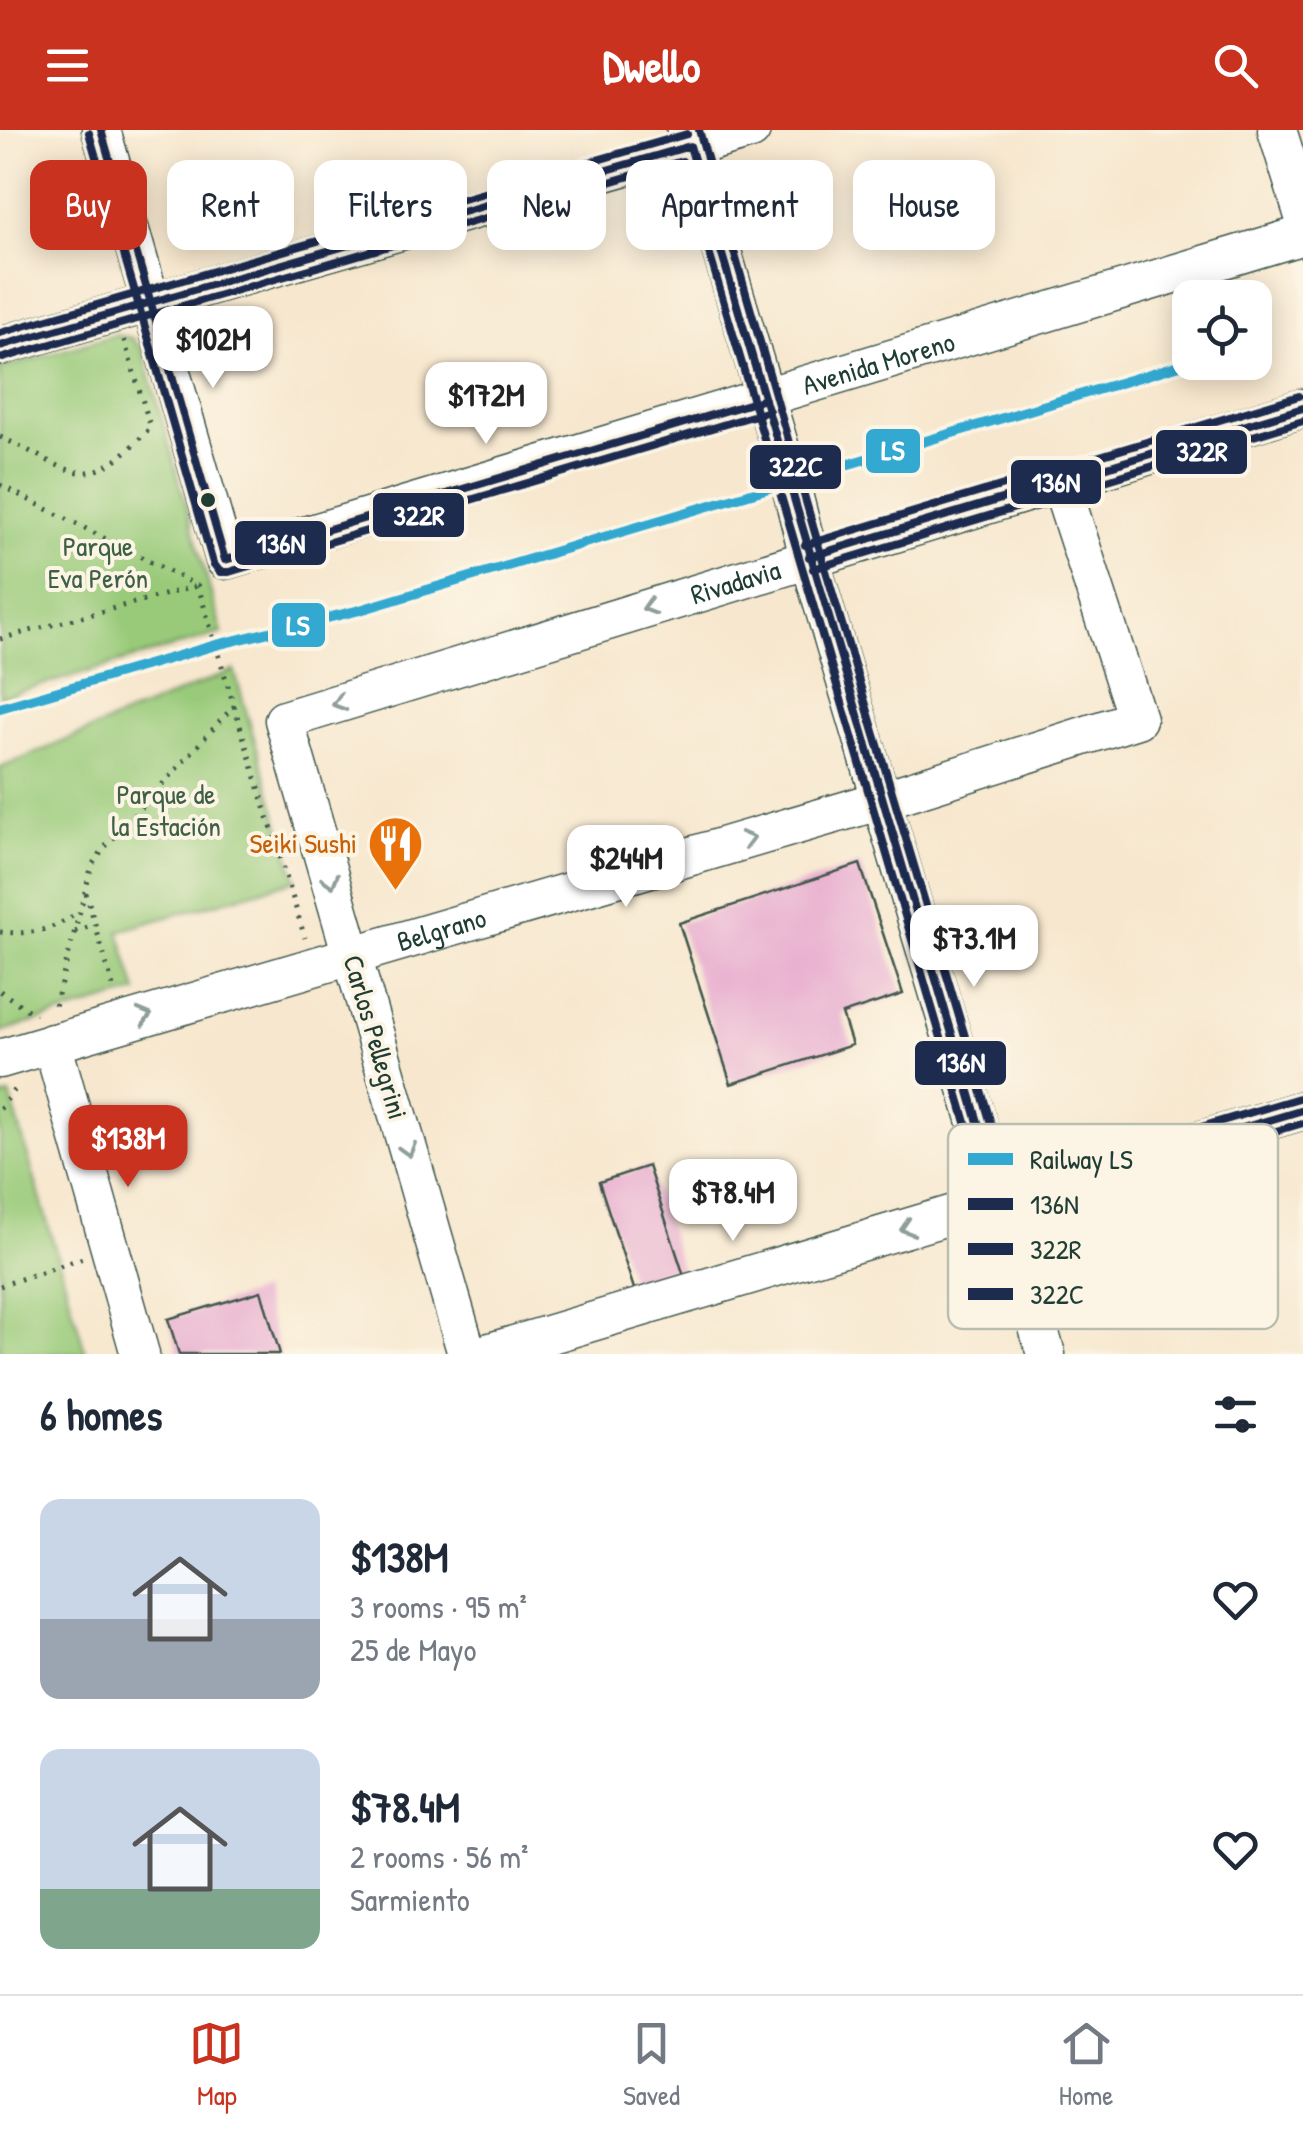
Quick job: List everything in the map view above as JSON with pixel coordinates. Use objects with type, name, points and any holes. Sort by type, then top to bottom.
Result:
[{"type":"street","points":[[101,130],[152,302],[212,573]]},
{"type":"street","points":[[0,346],[688,138],[750,130]]},
{"type":"street","points":[[1277,130],[1303,213]]},
{"type":"street","points":[[688,138],[978,1124]]},
{"type":"street","name":"Avenida Moreno","points":[[212,573],[766,398],[1303,236]]},
{"type":"street","name":"Rivadavia","points":[[284,720],[1303,408]]},
{"type":"street","name":"Belgrano","points":[[0,1059],[882,800],[1137,719],[1060,482]]},
{"type":"street","name":"Carlos Pellegrini","points":[[284,720],[468,1354]]},
{"type":"street","points":[[52,1043],[140,1354]]},
{"type":"street","points":[[1256,1124],[1303,1110]]},
{"type":"street","points":[[484,1354],[948,1216]]},
{"type":"street","points":[[1039,1329],[1046,1354]]},
{"type":"path","points":[[0,437],[83,475],[117,458],[150,428]]},
{"type":"path","points":[[0,485],[212,573]]},
{"type":"path","points":[[0,639],[212,573]]},
{"type":"path","points":[[212,573],[234,706],[314,966]]},
{"type":"path","points":[[0,991],[49,1024],[92,865],[234,706]]},
{"type":"path","points":[[85,890],[123,1022]]},
{"type":"path","points":[[0,932],[46,931],[80,912]]},
{"type":"path","points":[[75,931],[95,925]]},
{"type":"path","points":[[0,1286],[110,1249]]},
{"type":"green space","name":"Parque Eva Perón","points":[[115,335],[132,338],[143,351],[222,633],[0,697],[0,369]]},
{"type":"green space","name":"Parque de la Estación","points":[[234,670],[296,880],[119,931],[137,992],[0,1032],[0,768]]},
{"type":"green space","points":[[10,1095],[86,1354],[0,1354],[0,1098]]},
{"type":"building","points":[[860,864],[903,994],[842,1014],[852,1045],[731,1084],[679,923]]},
{"type":"building","points":[[648,1166],[684,1276],[635,1292],[599,1182]]},
{"type":"building","points":[[261,1291],[280,1354],[179,1354],[168,1319]]},
{"type":"rail line","name":"LS","points":[[0,708],[216,645],[360,610],[1172,367]]},
{"type":"transit line","name":"136N","points":[[101,130],[225,560],[765,399]]},
{"type":"transit line","name":"322C","points":[[699,130],[991,1124]]},
{"type":"transit line","name":"322R","points":[[89,133],[213,563],[220,572],[769,411]]},
{"type":"transit line","name":"322C","points":[[0,333],[687,134]]},
{"type":"transit line","name":"136N","points":[[0,346],[690,146],[979,1124]]},
{"type":"transit line","name":"322R","points":[[3,358],[682,161],[966,1124]]},
{"type":"transit line","name":"322C","points":[[805,545],[1299,396]]},
{"type":"transit line","name":"136N","points":[[809,557],[1303,408]]},
{"type":"transit line","name":"322R","points":[[813,569],[1303,421]]},
{"type":"transit line","name":"322C","points":[[1211,1124],[1299,1098]]},
{"type":"transit line","name":"136N","points":[[1256,1124],[1303,1110]]},
{"type":"transit line","name":"322R","points":[[1278,1130],[1303,1123]]},
{"type":"place","name":"Seiki Sushi","points":[[396,892]]}]
